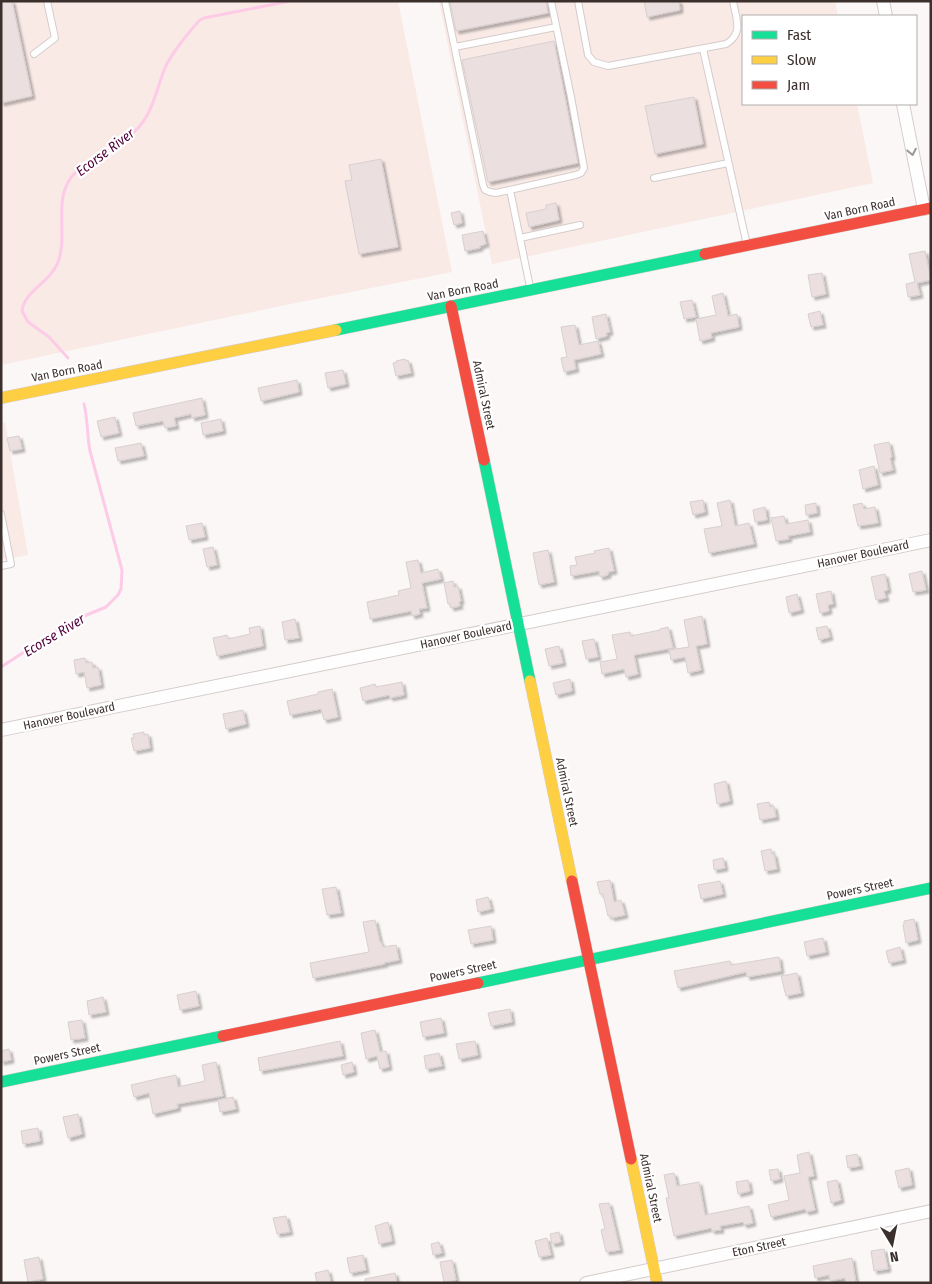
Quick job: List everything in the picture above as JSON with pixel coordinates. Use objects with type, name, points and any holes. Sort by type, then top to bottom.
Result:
[{"type":"street","points":[[882,1],[886,15]]},
{"type":"street","points":[[903,105],[927,209]]},
{"type":"street","name":"Van Born Road","points":[[1,398],[927,209]]},
{"type":"street","name":"Admiral Street","points":[[451,306],[657,1283]]},
{"type":"street","name":"Hanover Boulevard","points":[[1,730],[931,540]]},
{"type":"street","name":"Powers Street","points":[[1,1082],[931,888]]},
{"type":"street","name":"Eton Street","points":[[586,1283],[931,1211]]},
{"type":"lane","points":[[34,54],[55,38],[47,1]]},
{"type":"lane","points":[[445,1],[485,190],[496,192],[581,173],[584,168],[551,1]]},
{"type":"lane","points":[[578,1],[588,55],[594,62],[608,66],[726,44],[735,39],[738,30],[733,1]]},
{"type":"lane","points":[[455,46],[556,27]]},
{"type":"lane","points":[[703,49],[748,246]]},
{"type":"lane","points":[[654,178],[728,163]]},
{"type":"lane","points":[[510,190],[530,291]]},
{"type":"lane","points":[[520,238],[580,225]]},
{"type":"lane","points":[[1,514],[12,564],[1,566]]},
{"type":"shaded area","points":[[1,1],[398,1],[452,272],[1,365]]},
{"type":"shaded area","points":[[439,1],[835,1],[838,15],[742,15],[742,105],[857,105],[873,183],[492,264]]},
{"type":"shaded area","points":[[5,422],[28,555],[1,560],[1,423]]},
{"type":"building","points":[[1,1],[12,1],[32,96],[1,103]]},
{"type":"building","points":[[450,1],[546,1],[548,13],[456,31]]},
{"type":"building","points":[[644,1],[679,1],[680,10],[647,17]]},
{"type":"building","points":[[554,41],[578,163],[488,182],[462,60]]},
{"type":"building","points":[[694,97],[703,144],[655,154],[645,106]]},
{"type":"building","points":[[381,159],[398,247],[359,254],[345,181],[352,180],[349,165]]},
{"type":"building","points":[[556,203],[559,220],[529,227],[526,213],[546,209],[546,205]]},
{"type":"building","points":[[460,211],[462,223],[454,225],[451,213]]},
{"type":"building","points":[[483,231],[486,244],[480,246],[480,248],[465,251],[462,235]]},
{"type":"building","points":[[925,251],[931,280],[917,283],[920,295],[908,297],[906,284],[915,282],[909,254]]},
{"type":"building","points":[[822,273],[826,294],[812,297],[808,275]]},
{"type":"building","points":[[723,293],[728,316],[737,314],[739,327],[711,333],[712,338],[700,341],[696,319],[716,315],[712,296]]},
{"type":"building","points":[[692,300],[696,317],[684,319],[680,302]]},
{"type":"building","points":[[820,311],[823,325],[811,327],[808,314]]},
{"type":"building","points":[[606,314],[610,332],[606,333],[607,336],[596,339],[592,317]]},
{"type":"building","points":[[575,325],[579,345],[598,341],[601,354],[574,360],[576,369],[564,372],[561,358],[567,357],[561,327]]},
{"type":"building","points":[[405,359],[406,361],[408,360],[411,373],[396,376],[393,363]]},
{"type":"building","points":[[343,370],[346,384],[328,388],[325,373]]},
{"type":"building","points":[[297,380],[299,392],[261,401],[258,388]]},
{"type":"building","points":[[202,398],[205,415],[192,418],[191,414],[174,418],[176,426],[165,428],[163,421],[136,426],[133,413]]},
{"type":"building","points":[[115,417],[119,433],[101,437],[97,421]]},
{"type":"building","points":[[221,419],[223,431],[203,435],[201,423]]},
{"type":"building","points":[[19,436],[22,449],[10,451],[7,438]]},
{"type":"building","points":[[889,442],[893,470],[880,473],[874,445]]},
{"type":"building","points":[[141,443],[144,456],[118,461],[115,448]]},
{"type":"building","points":[[874,466],[878,485],[863,489],[859,470]]},
{"type":"building","points":[[703,500],[705,512],[693,515],[690,502]]},
{"type":"building","points":[[730,500],[735,526],[749,523],[754,544],[709,553],[704,529],[722,526],[717,503]]},
{"type":"building","points":[[816,503],[817,513],[806,515],[805,505]]},
{"type":"building","points":[[862,503],[864,509],[875,507],[878,523],[858,526],[853,505]]},
{"type":"building","points":[[765,507],[767,520],[755,522],[753,510]]},
{"type":"building","points":[[784,516],[786,524],[808,520],[810,532],[788,536],[789,539],[776,541],[771,518]]},
{"type":"building","points":[[202,523],[205,537],[189,540],[186,526]]},
{"type":"building","points":[[213,547],[217,565],[207,567],[203,549]]},
{"type":"building","points":[[609,548],[614,571],[600,577],[599,571],[571,576],[570,566],[577,565],[575,557]]},
{"type":"building","points":[[548,550],[554,582],[539,585],[533,553]]},
{"type":"building","points":[[418,560],[421,573],[438,569],[441,579],[422,583],[427,608],[419,609],[420,614],[412,616],[411,611],[370,619],[367,602],[399,595],[398,591],[411,588],[406,562]]},
{"type":"building","points":[[922,571],[926,590],[913,592],[909,574]]},
{"type":"building","points":[[885,574],[888,590],[884,591],[886,598],[876,600],[871,577]]},
{"type":"building","points":[[453,581],[454,587],[458,586],[461,601],[459,602],[460,606],[451,608],[450,604],[448,604],[444,583]]},
{"type":"building","points":[[831,591],[833,604],[828,605],[829,611],[820,613],[816,594]]},
{"type":"building","points":[[797,594],[801,610],[789,613],[786,597]]},
{"type":"building","points":[[702,616],[707,644],[696,646],[701,670],[688,673],[685,657],[671,660],[669,650],[689,647],[684,620]]},
{"type":"building","points":[[295,619],[299,638],[285,640],[282,622]]},
{"type":"building","points":[[260,626],[263,646],[217,656],[213,638],[227,635],[228,639],[250,634],[249,628]]},
{"type":"building","points":[[827,626],[830,637],[819,640],[816,628]]},
{"type":"building","points":[[668,627],[673,648],[634,655],[638,674],[626,677],[624,669],[602,674],[600,662],[617,659],[612,635],[630,632],[631,636]]},
{"type":"building","points":[[594,639],[598,657],[586,659],[582,641]]},
{"type":"building","points":[[559,646],[563,663],[549,666],[545,649]]},
{"type":"building","points":[[85,658],[86,663],[92,662],[93,668],[98,667],[101,685],[87,688],[84,672],[76,674],[74,660]]},
{"type":"building","points":[[570,679],[572,691],[556,695],[553,683]]},
{"type":"building","points":[[402,682],[404,695],[390,698],[389,695],[363,701],[360,688],[375,684],[376,687]]},
{"type":"building","points":[[332,689],[338,717],[324,720],[321,709],[290,715],[287,701]]},
{"type":"building","points":[[243,710],[246,724],[226,729],[223,714]]},
{"type":"building","points":[[144,732],[144,735],[148,734],[150,748],[134,751],[131,738],[134,738],[133,734]]},
{"type":"building","points":[[726,781],[730,801],[717,804],[714,784]]},
{"type":"building","points":[[769,802],[770,807],[774,806],[776,817],[760,820],[757,804]]},
{"type":"building","points":[[771,849],[777,869],[765,871],[761,851]]},
{"type":"building","points":[[723,858],[725,868],[714,870],[713,860]]},
{"type":"building","points":[[610,880],[614,902],[621,900],[625,915],[612,918],[608,916],[603,894],[600,894],[597,882]]},
{"type":"building","points":[[720,881],[723,894],[701,899],[698,885]]},
{"type":"building","points":[[336,887],[341,913],[327,915],[322,889]]},
{"type":"building","points":[[488,897],[491,909],[478,912],[476,900]]},
{"type":"building","points":[[914,919],[918,940],[906,943],[904,921]]},
{"type":"building","points":[[375,920],[383,947],[396,945],[399,960],[313,978],[310,963],[369,952],[363,922]]},
{"type":"building","points":[[491,926],[493,940],[471,944],[468,930]]},
{"type":"building","points":[[823,938],[826,952],[807,956],[804,942]]},
{"type":"building","points":[[900,947],[903,960],[889,963],[886,951]]},
{"type":"building","points":[[779,957],[781,971],[747,977],[746,972],[678,988],[674,971],[730,961],[731,965]]},
{"type":"building","points":[[797,973],[801,993],[786,996],[781,976]]},
{"type":"building","points":[[196,991],[199,1006],[180,1010],[177,995]]},
{"type":"building","points":[[103,997],[106,1012],[89,1015],[87,1001]]},
{"type":"building","points":[[510,1009],[512,1022],[491,1026],[488,1013]]},
{"type":"building","points":[[441,1018],[444,1033],[423,1037],[420,1022]]},
{"type":"building","points":[[82,1020],[85,1038],[71,1040],[68,1022]]},
{"type":"building","points":[[375,1030],[380,1052],[386,1051],[389,1067],[380,1069],[377,1056],[366,1059],[361,1033]]},
{"type":"building","points":[[340,1041],[343,1056],[260,1071],[258,1058]]},
{"type":"building","points":[[475,1041],[478,1055],[459,1059],[456,1044]]},
{"type":"building","points":[[9,1049],[11,1060],[1,1062],[1,1051]]},
{"type":"building","points":[[439,1053],[442,1066],[426,1069],[424,1056]]},
{"type":"building","points":[[216,1062],[223,1096],[177,1104],[178,1108],[153,1114],[149,1093],[134,1097],[131,1085],[161,1078],[176,1075],[178,1087],[205,1081],[202,1065]]},
{"type":"building","points":[[352,1062],[354,1072],[343,1075],[341,1065]]},
{"type":"building","points":[[233,1097],[236,1109],[220,1112],[218,1100]]},
{"type":"building","points":[[78,1114],[82,1134],[68,1138],[63,1117]]},
{"type":"building","points":[[38,1128],[40,1141],[23,1144],[21,1131]]},
{"type":"building","points":[[809,1152],[814,1176],[808,1177],[815,1210],[806,1212],[805,1209],[771,1217],[768,1205],[789,1200],[784,1176],[800,1173],[797,1155]]},
{"type":"building","points":[[857,1154],[860,1166],[848,1168],[846,1156]]},
{"type":"building","points":[[909,1168],[912,1185],[899,1188],[895,1171]]},
{"type":"building","points":[[778,1169],[780,1179],[771,1181],[769,1170]]},
{"type":"building","points":[[674,1173],[677,1186],[699,1182],[705,1215],[749,1206],[753,1223],[744,1225],[743,1222],[720,1226],[721,1230],[712,1231],[711,1228],[674,1236],[666,1198],[669,1198],[664,1175]]},
{"type":"building","points":[[748,1180],[750,1191],[738,1194],[736,1182]]},
{"type":"building","points":[[837,1180],[841,1200],[831,1203],[827,1182]]},
{"type":"building","points":[[609,1203],[620,1250],[606,1252],[601,1230],[605,1229],[599,1204]]},
{"type":"building","points":[[286,1216],[290,1232],[277,1234],[273,1218]]},
{"type":"building","points":[[388,1222],[392,1241],[379,1244],[375,1226]]},
{"type":"building","points":[[559,1232],[561,1242],[552,1244],[550,1234]]},
{"type":"building","points":[[547,1238],[551,1255],[539,1257],[535,1241]]},
{"type":"building","points":[[439,1242],[442,1253],[433,1255],[431,1244]]},
{"type":"building","points":[[884,1249],[888,1269],[874,1271],[871,1251]]},
{"type":"building","points":[[363,1255],[366,1270],[350,1273],[347,1258]]},
{"type":"building","points":[[39,1257],[43,1279],[28,1282],[24,1260]]},
{"type":"building","points":[[852,1258],[856,1283],[846,1283],[845,1278],[830,1281],[829,1275],[815,1278],[813,1266]]},
{"type":"building","points":[[452,1260],[456,1280],[444,1283],[440,1262]]},
{"type":"building","points":[[328,1270],[331,1283],[317,1283],[315,1273]]},
{"type":"building","points":[[395,1273],[397,1283],[365,1283],[365,1279]]},
{"type":"waterway","name":"Ecorse River","points":[[68,358],[49,337],[28,322],[22,311],[27,298],[50,275],[58,262],[62,240],[62,204],[68,183],[75,173],[135,131],[141,124],[150,109],[167,63],[200,20],[290,1]]},
{"type":"waterway","name":"Ecorse River","points":[[1,667],[72,621],[106,607],[118,595],[121,589],[122,570],[90,451],[84,404]]},
{"type":"traffic: fast","points":[[336,330],[705,254]]},
{"type":"traffic: fast","points":[[484,460],[530,681]]},
{"type":"traffic: fast","points":[[478,983],[931,888]]},
{"type":"traffic: fast","points":[[1,1082],[223,1036]]},
{"type":"traffic: slow","points":[[1,398],[336,330]]},
{"type":"traffic: slow","points":[[530,681],[572,881]]},
{"type":"traffic: slow","points":[[631,1159],[657,1283]]},
{"type":"traffic: jam","points":[[705,254],[931,208]]},
{"type":"traffic: jam","points":[[451,306],[484,460]]},
{"type":"traffic: jam","points":[[572,881],[631,1159]]},
{"type":"traffic: jam","points":[[223,1036],[478,983]]}]
